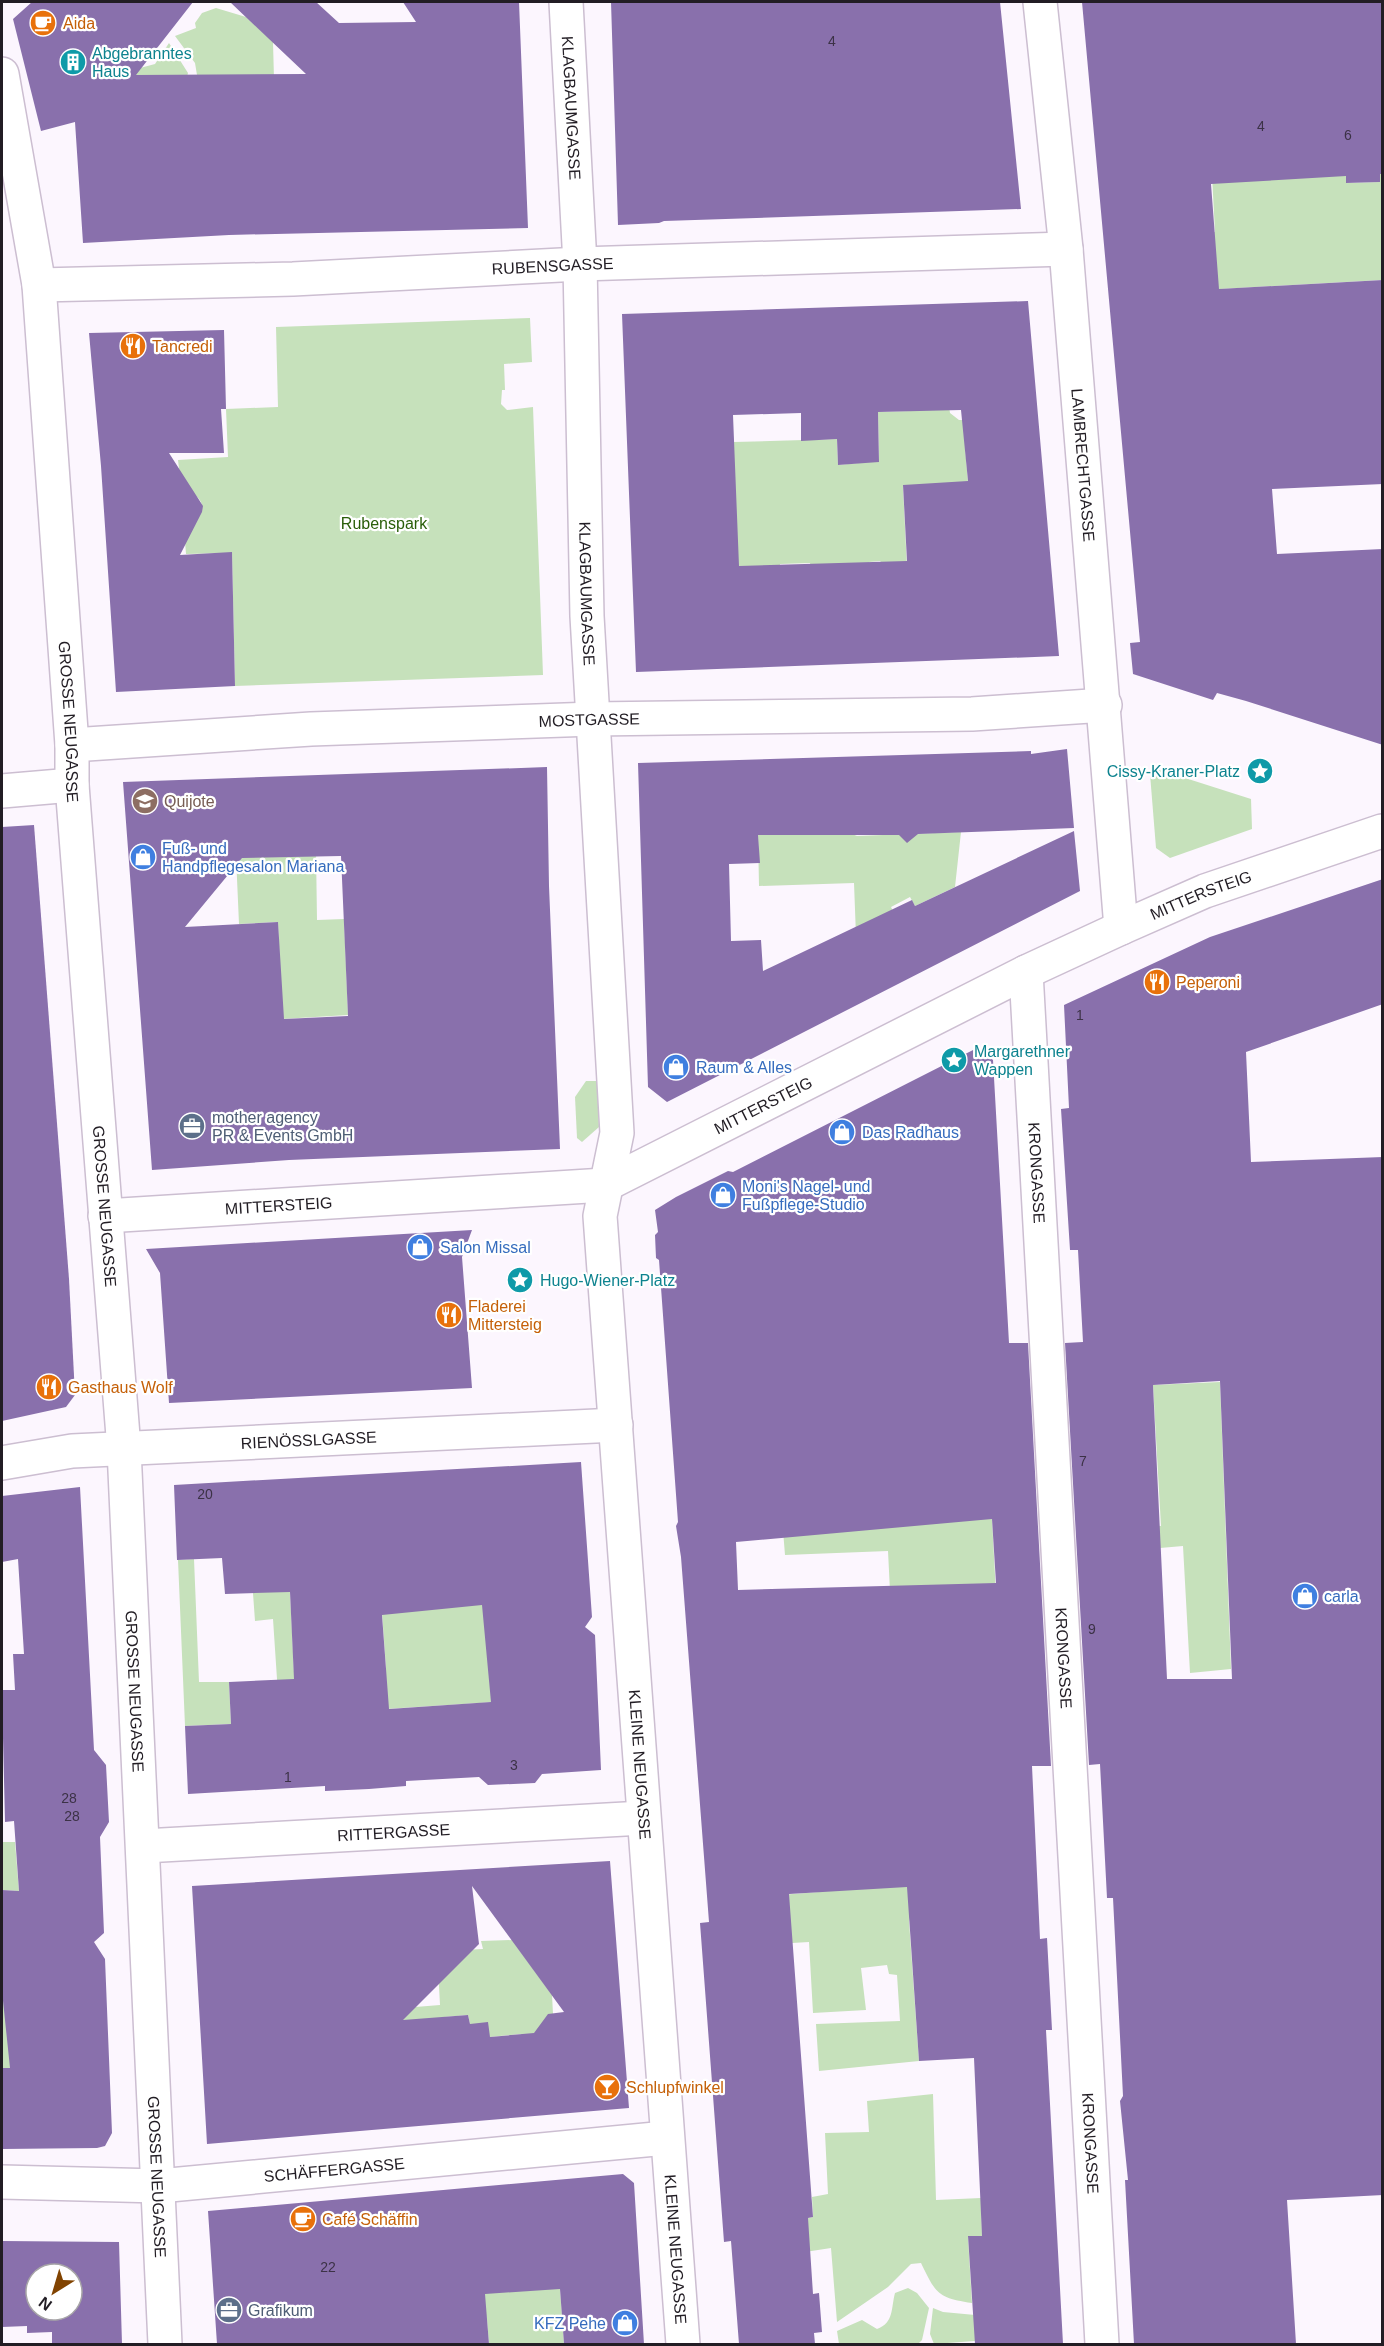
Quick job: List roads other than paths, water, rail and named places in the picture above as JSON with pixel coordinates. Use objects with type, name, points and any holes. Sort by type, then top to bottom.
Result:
[{"type":"street","name":"KLAGBAUMGASSE","points":[[566,2],[580,264],[587,616],[617,1133],[605,1185]]},
{"type":"street","name":"LAMBRECHTGASSE","points":[[1040,2],[1066,249],[1105,705],[1121,928]]},
{"type":"street","name":"GROSSE NEUGASSE","points":[[2,74],[39,285],[72,744],[72,785],[124,1449],[144,1846],[165,2344]]},
{"type":"street","name":"RUBENSGASSE","points":[[39,285],[293,279],[580,264],[1066,249]]},
{"type":"street","name":"MOSTGASSE","points":[[72,744],[311,729],[593,719],[972,714],[1105,705]]},
{"type":"street","points":[[2,791],[72,785]]},
{"type":"street","name":"MITTERSTEIG","points":[[105,1216],[605,1185],[1026,972],[1121,928],[1205,891],[1383,831]]},
{"type":"street","name":"KRONGASSE","points":[[1026,972],[1102,2344]]},
{"type":"street","name":"KLEINE NEUGASSE","points":[[605,1185],[600,1216],[666,2138],[683,2344]]},
{"type":"street","name":"RIENÖSSLGASSE","points":[[2,1463],[72,1451],[616,1425]]},
{"type":"street","name":"RITTERGASSE","points":[[144,1846],[643,1818]]},
{"type":"street","name":"SCHÄFFERGASSE","points":[[2,2182],[159,2186],[666,2138]]},
{"type":"place","name":"Aida","points":[[43,23]]},
{"type":"place","name":"Abgebranntes Haus","points":[[73,62]]},
{"type":"place","name":"Tancredi","points":[[133,346]]},
{"type":"place","name":"Cissy-Kraner-Platz","points":[[1260,771]]},
{"type":"place","name":"Quijote","points":[[145,801]]},
{"type":"place","name":"Fuß- und Handpflegesalon Mariana","points":[[143,857]]},
{"type":"place","name":"Peperoni","points":[[1157,982]]},
{"type":"place","name":"Margarethner Wappen","points":[[954,1060]]},
{"type":"place","name":"Raum & Alles","points":[[676,1067]]},
{"type":"place","name":"mother agency PR & Events GmbH","points":[[192,1126]]},
{"type":"place","name":"Das Radhaus","points":[[842,1132]]},
{"type":"place","name":"Moni's Nagel- und Fußpflege-Studio","points":[[723,1195]]},
{"type":"place","name":"Salon Missal","points":[[420,1247]]},
{"type":"place","name":"Hugo-Wiener-Platz","points":[[520,1280]]},
{"type":"place","name":"Fladerei Mittersteig","points":[[449,1315]]},
{"type":"place","name":"Gasthaus Wolf","points":[[49,1387]]},
{"type":"place","name":"carla","points":[[1305,1596]]},
{"type":"place","name":"Schlupfwinkel","points":[[607,2087]]},
{"type":"place","name":"Café Schäffin","points":[[303,2219]]},
{"type":"place","name":"Grafikum","points":[[229,2310]]},
{"type":"place","name":"KFZ Pehe","points":[[625,2323]]},
{"type":"park label","name":"Rubenspark","points":[[384,523]]}]
